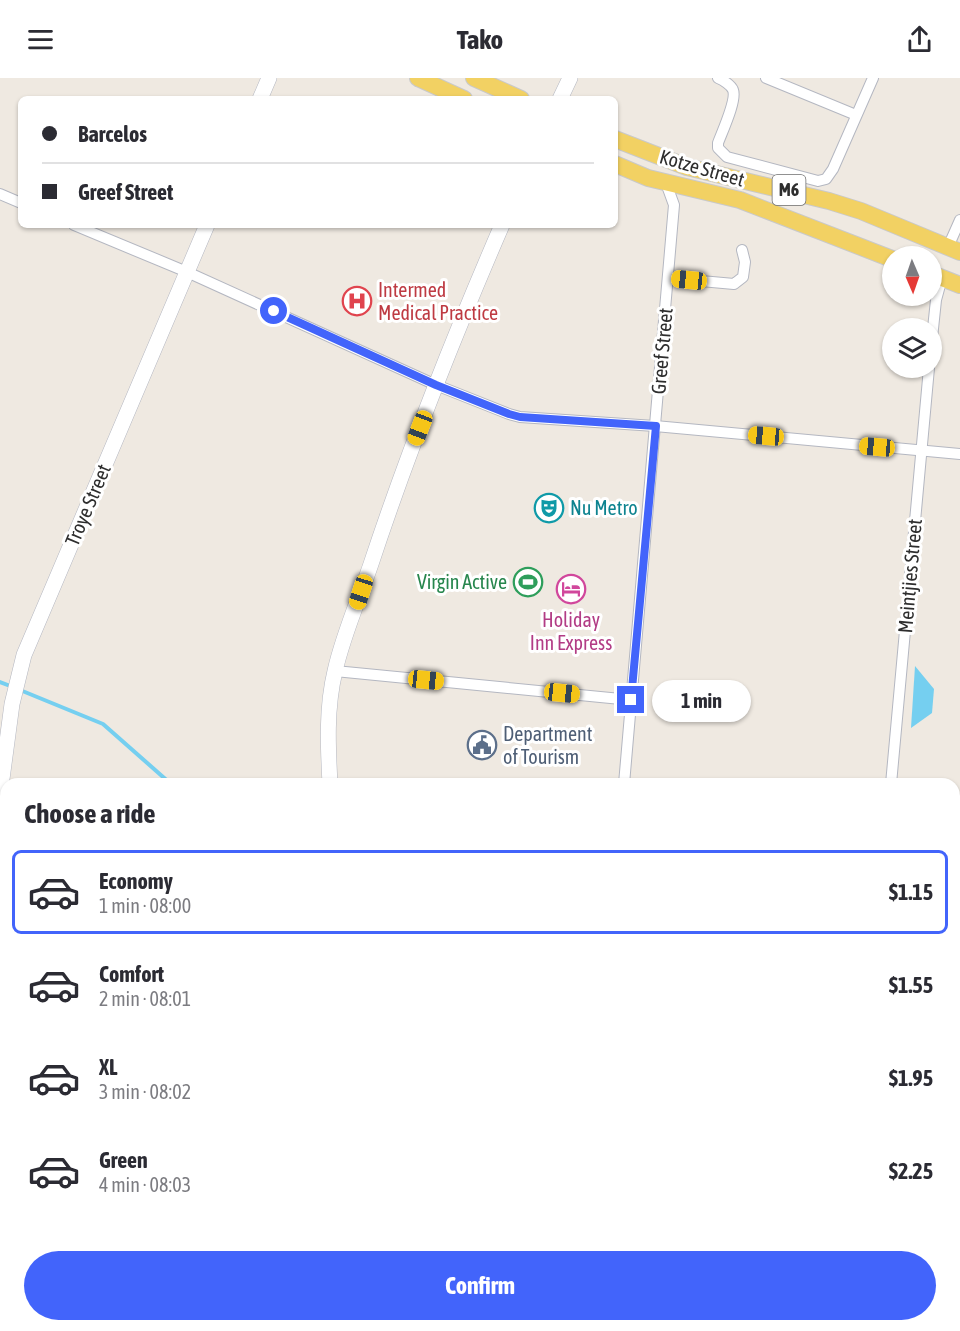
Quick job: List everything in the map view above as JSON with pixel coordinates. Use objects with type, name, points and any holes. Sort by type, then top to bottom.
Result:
[{"type":"main road","points":[[261,96],[269,78]]},
{"type":"main road","points":[[418,78],[457,96]]},
{"type":"main road","points":[[474,78],[514,96]]},
{"type":"main road","points":[[561,96],[570,78]]},
{"type":"main road","name":"Kotze Street","points":[[618,139],[687,167],[829,201],[861,211],[954,250]]},
{"type":"main road","name":"Kotze Street","points":[[618,165],[648,178],[756,205],[882,254]]},
{"type":"main road","name":"Troye Street","points":[[2,778],[14,698],[20,672],[34,633],[206,228]]},
{"type":"main road","points":[[330,778],[330,704],[335,671],[387,514],[436,385],[501,228]]},
{"type":"main road","points":[[942,278],[960,285]]},
{"type":"street","points":[[718,78],[732,88],[734,93],[718,143],[717,148],[720,152],[727,157],[811,181],[826,179],[833,169],[873,78]]},
{"type":"street","points":[[766,78],[856,115]]},
{"type":"street","name":"Greef Street","points":[[624,778],[674,205],[666,183]]},
{"type":"street","points":[[674,205],[691,188]]},
{"type":"street","points":[[0,194],[18,202]]},
{"type":"street","points":[[954,250],[960,220]]},
{"type":"street","points":[[81,228],[187,272],[436,385],[520,417],[656,426],[960,454]]},
{"type":"street","points":[[668,278],[734,284],[743,277],[745,262],[742,250]]},
{"type":"street","name":"Meintjies Street","points":[[892,778],[927,378]]},
{"type":"street","points":[[335,671],[631,700]]},
{"type":"water","points":[[915,666],[934,689],[932,713],[911,728]]},
{"type":"waterway","points":[[0,682],[13,687]]},
{"type":"waterway","points":[[20,690],[103,724],[164,778]]},
{"type":"place","name":"Intermed Medical Practice","points":[[357,301]]},
{"type":"place","name":"Nu Metro","points":[[549,508]]},
{"type":"place","name":"Virgin Active","points":[[528,582]]},
{"type":"place","name":"Holiday Inn Express","points":[[571,589]]},
{"type":"place","name":"Department of Tourism","points":[[482,745]]},
{"type":"route","points":[[274,311],[436,385],[509,414],[520,417],[656,426],[631,700]]}]
